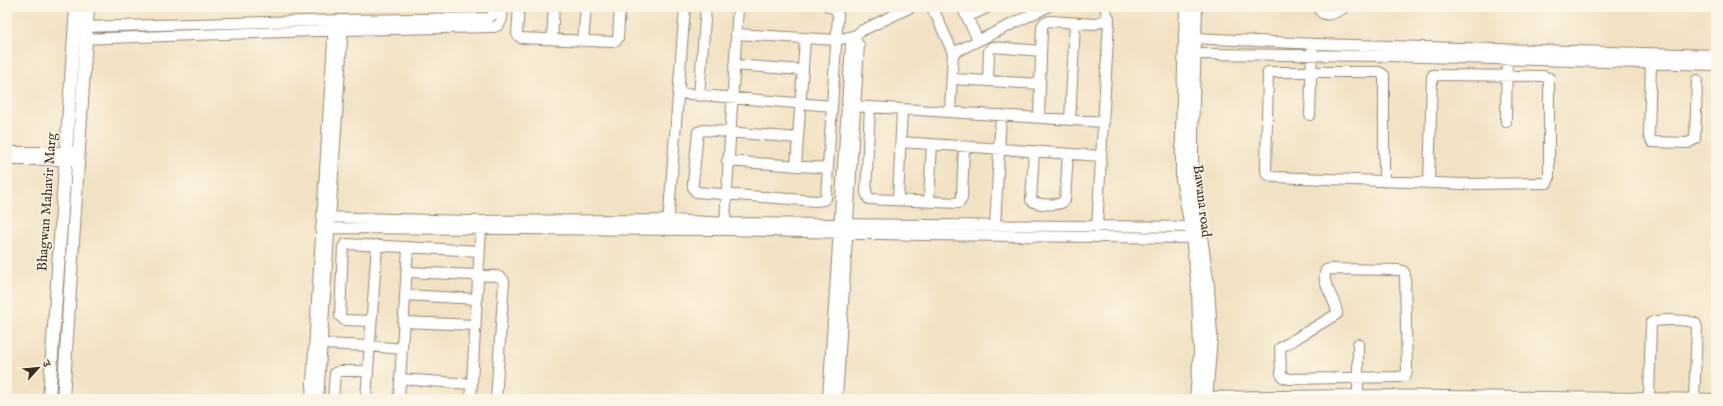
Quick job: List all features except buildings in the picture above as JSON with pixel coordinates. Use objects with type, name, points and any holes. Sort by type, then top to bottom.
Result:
[{"type":"main road","name":"Bhagwan Mahavir Marg","points":[[49,399],[73,33],[76,7]]},
{"type":"main road","name":"Bhagwan Mahavir Marg","points":[[63,399],[88,7]]},
{"type":"main road","name":"Bawana road","points":[[1186,7],[1182,170],[1196,232]]},
{"type":"main road","name":"Bawana road","points":[[1196,7],[1194,38],[1192,173],[1203,398]]},
{"type":"street","points":[[73,33],[338,25],[489,18],[495,13],[496,7]]},
{"type":"street","points":[[338,25],[494,27],[501,23],[503,7]]},
{"type":"street","points":[[519,7],[517,30],[518,36],[612,42],[617,40],[620,7]]},
{"type":"street","points":[[552,39],[554,7]]},
{"type":"street","points":[[584,41],[586,7]]},
{"type":"street","points":[[668,225],[685,7]]},
{"type":"street","points":[[699,96],[706,7]]},
{"type":"street","points":[[725,222],[725,194],[738,7]]},
{"type":"street","points":[[798,138],[704,130],[698,132],[693,187],[696,192],[819,202],[826,198],[838,12],[836,9],[829,7]]},
{"type":"street","points":[[837,399],[851,44],[865,28],[910,7]]},
{"type":"street","points":[[931,7],[953,53],[953,79],[950,111]]},
{"type":"street","points":[[962,7],[978,40]]},
{"type":"street","points":[[967,17],[989,7]]},
{"type":"street","points":[[953,53],[1047,7]]},
{"type":"street","points":[[1097,227],[1109,18],[1105,7]]},
{"type":"street","points":[[1318,7],[1324,15],[1328,15],[1346,7]]},
{"type":"street","points":[[1039,117],[1042,26],[1044,23],[1050,21],[1095,24],[1109,18]]},
{"type":"street","points":[[1070,120],[1075,23]]},
{"type":"street","points":[[311,399],[326,223],[338,25]]},
{"type":"street","points":[[736,34],[805,39],[837,40],[856,38]]},
{"type":"street","points":[[828,399],[856,106],[859,45],[856,38]]},
{"type":"street","points":[[1194,38],[1312,44],[1716,55]]},
{"type":"street","points":[[796,166],[805,39]]},
{"type":"street","points":[[1310,115],[1312,44]]},
{"type":"street","points":[[988,81],[990,51],[993,47],[1041,51]]},
{"type":"street","points":[[1506,122],[1508,49]]},
{"type":"street","points":[[1194,54],[1312,55],[1716,65]]},
{"type":"street","points":[[1651,64],[1649,136],[1652,142],[1688,143],[1695,139],[1697,80]]},
{"type":"street","points":[[734,65],[802,70]]},
{"type":"street","points":[[1384,182],[1384,75],[1379,72],[1311,73],[1271,71],[1267,74],[1267,174],[1273,177],[1384,182],[1429,183],[1543,184],[1549,181],[1548,78],[1543,76],[1437,75],[1432,77],[1429,183]]},
{"type":"street","points":[[953,79],[1040,84]]},
{"type":"street","points":[[678,93],[699,96],[832,106]]},
{"type":"street","points":[[856,106],[1104,122]]},
{"type":"street","points":[[870,107],[866,192],[869,199],[929,201],[955,204],[961,201],[964,146]]},
{"type":"street","points":[[898,200],[902,109]]},
{"type":"street","points":[[995,226],[1001,115]]},
{"type":"street","points":[[901,142],[1101,156]]},
{"type":"street","points":[[929,201],[932,144]]},
{"type":"street","points":[[7,152],[78,156]]},
{"type":"street","points":[[1034,152],[1030,200],[1035,203],[1057,205],[1065,200],[1068,154]]},
{"type":"street","points":[[7,160],[65,156]]},
{"type":"street","points":[[727,161],[828,168]]},
{"type":"street","points":[[326,223],[469,221],[844,229],[1196,232]]},
{"type":"street","points":[[326,223],[482,229],[668,225],[725,222],[844,229],[995,226],[1097,227],[1196,232]]},
{"type":"street","points":[[318,399],[322,344],[326,223]]},
{"type":"street","points":[[472,399],[482,229]]},
{"type":"street","points":[[371,321],[344,320],[340,316],[343,247],[346,244],[480,251]]},
{"type":"street","points":[[366,399],[376,245]]},
{"type":"street","points":[[399,399],[408,247]]},
{"type":"street","points":[[1326,270],[1403,271],[1406,279],[1407,372],[1405,376],[1398,378],[1358,377],[1285,378],[1282,374],[1280,348],[1337,314],[1337,309],[1330,295],[1324,275],[1326,270]]},
{"type":"street","points":[[407,272],[501,277],[504,282],[496,399]]},
{"type":"street","points":[[405,295],[477,299]]},
{"type":"street","points":[[1649,398],[1652,324],[1657,321],[1690,321],[1696,324],[1694,398]]},
{"type":"street","points":[[404,322],[476,324]]},
{"type":"street","points":[[322,344],[402,349]]},
{"type":"street","points":[[1358,344],[1358,397]]},
{"type":"street","points":[[333,399],[336,373],[340,371],[368,371]]},
{"type":"street","points":[[400,379],[472,384]]},
{"type":"street","points":[[1203,398],[1358,397],[1715,399]]}]
